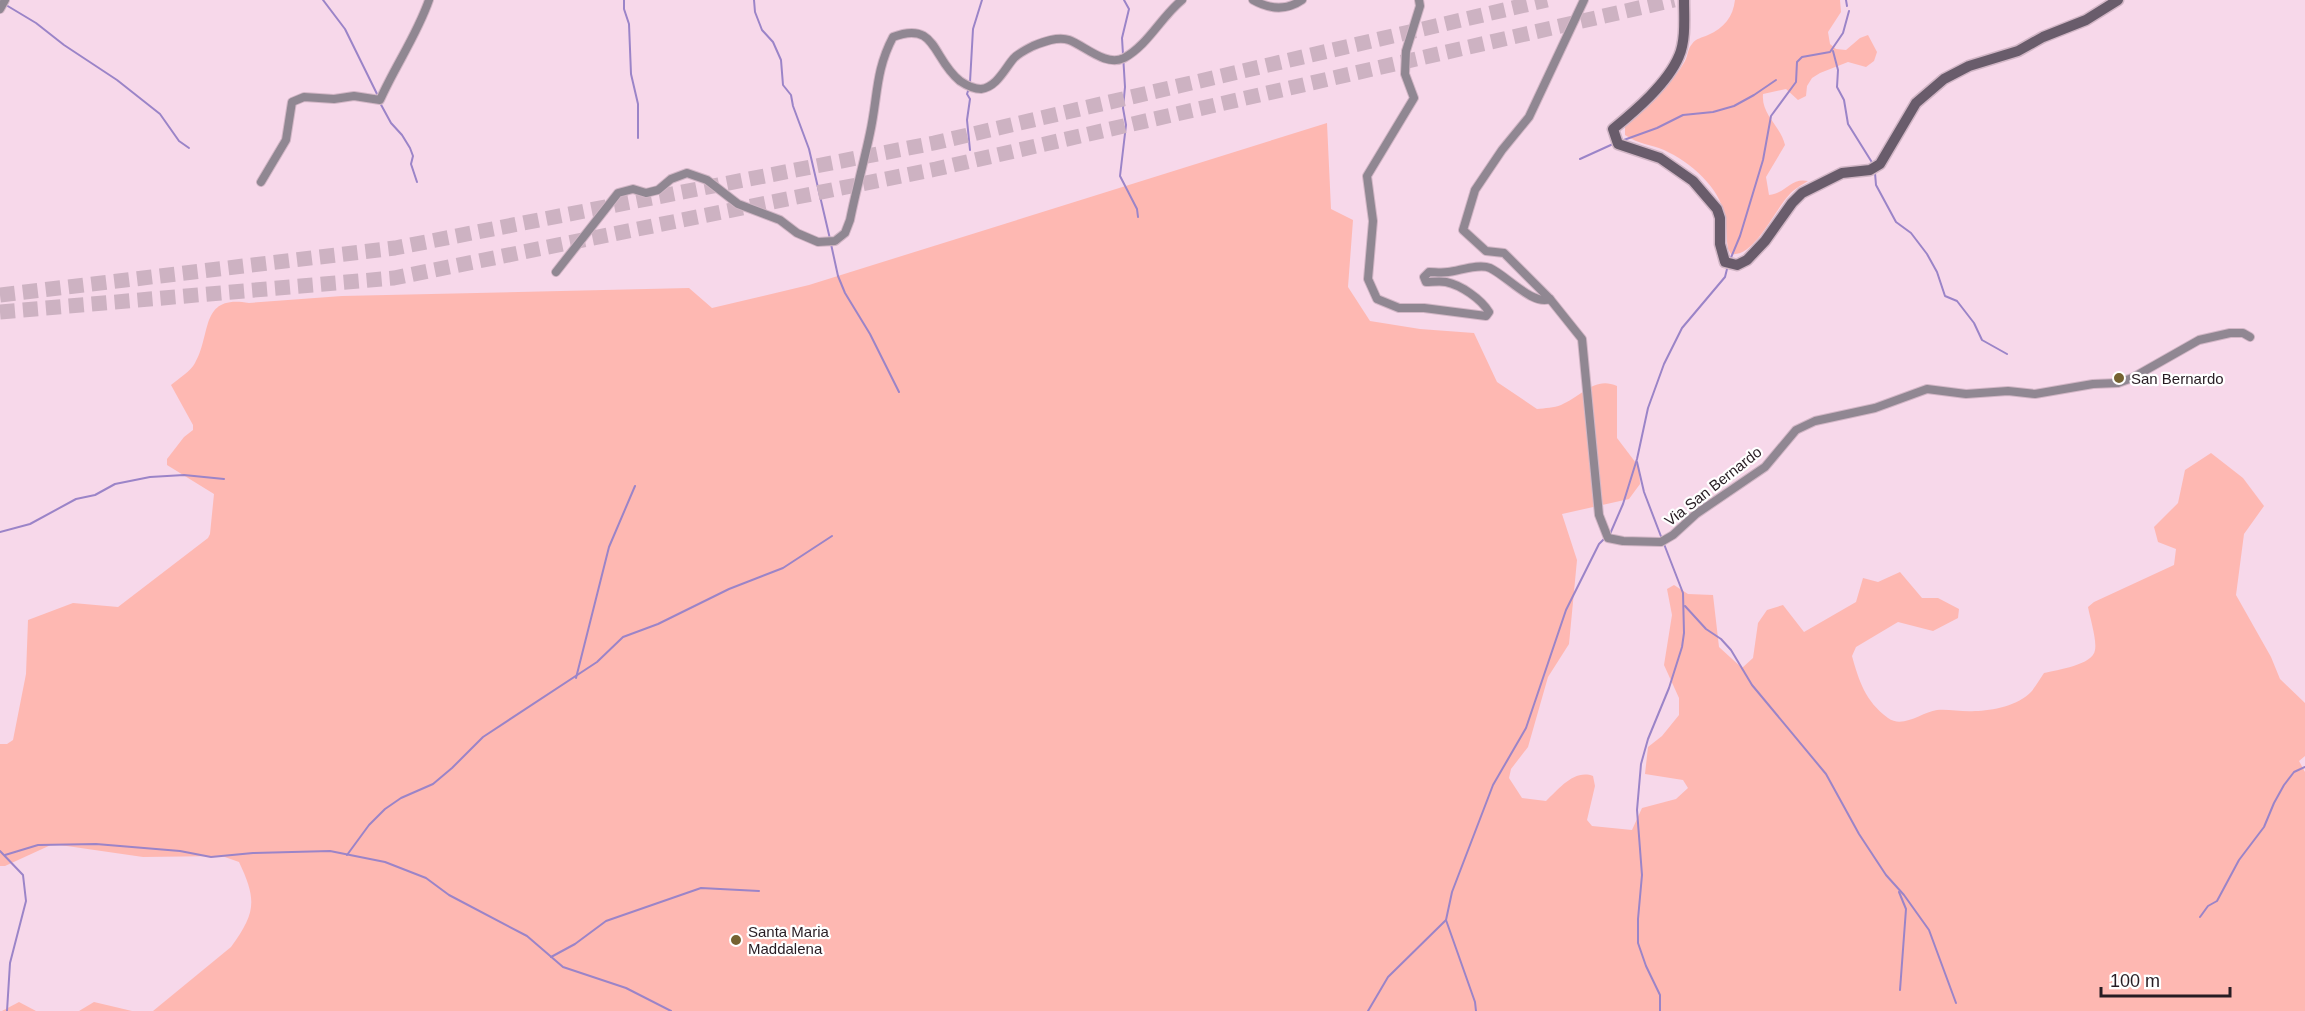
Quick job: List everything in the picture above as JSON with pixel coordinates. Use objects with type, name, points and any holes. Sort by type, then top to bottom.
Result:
[{"type":"street","points":[[0,9],[5,0]]},
{"type":"street","points":[[261,182],[286,140],[292,102],[303,97],[334,99],[354,96],[380,100],[393,71],[422,20],[429,0]]},
{"type":"street","points":[[556,273],[618,193],[633,189],[646,193],[658,190],[671,179],[687,173],[708,180],[738,204],[780,220],[797,233],[818,242],[835,241],[845,233],[850,220],[870,132],[878,74],[883,56],[893,37],[909,31],[923,34],[933,44],[952,75],[966,85],[981,89],[993,84],[1016,56],[1048,40],[1067,39],[1107,59],[1121,59],[1136,50],[1169,10],[1182,0]]},
{"type":"street","points":[[1253,0],[1277,8],[1294,5],[1302,0]]},
{"type":"street","points":[[1419,0],[1420,6],[1406,51],[1405,74],[1414,98],[1367,176],[1373,221],[1368,279],[1377,299],[1399,308],[1424,308],[1486,316],[1489,312],[1482,303],[1463,290],[1446,282],[1426,282],[1424,277],[1429,272],[1444,273],[1486,266],[1500,273],[1534,299],[1544,301],[1550,299]]},
{"type":"street","name":"Via San Bernardo","points":[[1584,0],[1529,117],[1502,150],[1475,190],[1463,230],[1486,251],[1504,253],[1550,299],[1582,339],[1599,515],[1607,534],[1623,542],[1661,542],[1673,535],[1696,514],[1765,467],[1796,429],[1815,422],[1875,408],[1928,389],[1966,394],[2008,391],[2035,394],[2093,384],[2118,383],[2132,378],[2199,340],[2230,333],[2243,333],[2250,336]]},
{"type":"street","points":[[1684,0],[1680,56],[1668,76],[1613,129],[1618,144],[1660,158],[1693,181],[1717,209],[1720,218],[1720,244],[1730,263],[1747,260],[1765,241],[1792,203],[1802,194],[1842,173],[1870,170],[1880,164],[1916,103],[1944,80],[1970,66],[2018,51],[2043,37],[2086,20],[2118,0]]},
{"type":"shaded area","points":[[1735,0],[1840,0],[1841,12],[1828,32],[1830,44],[1836,49],[1846,50],[1860,38],[1868,35],[1877,52],[1874,61],[1866,67],[1848,62],[1820,73],[1812,78],[1807,86],[1806,96],[1798,100],[1786,89],[1763,94],[1765,108],[1785,145],[1766,177],[1769,195],[1797,181],[1808,181],[1789,195],[1748,249],[1731,254],[1728,249],[1726,221],[1722,206],[1710,186],[1684,161],[1674,155],[1625,135],[1625,126],[1673,79],[1694,42],[1714,32],[1727,21]]},
{"type":"shaded area","points":[[1327,123],[1331,209],[1353,220],[1348,287],[1370,321],[1420,329],[1474,333],[1497,382],[1537,409],[1561,405],[1594,386],[1609,384],[1617,386],[1617,438],[1639,467],[1640,484],[1629,499],[1562,514],[1577,560],[1569,644],[1548,677],[1528,747],[1511,769],[1509,778],[1522,798],[1546,801],[1573,778],[1579,775],[1593,776],[1595,786],[1587,820],[1592,826],[1632,830],[1642,808],[1676,799],[1688,788],[1683,780],[1645,774],[1648,747],[1662,736],[1679,715],[1679,698],[1664,665],[1672,615],[1667,589],[1674,585],[1688,594],[1713,595],[1719,647],[1742,668],[1753,658],[1758,623],[1767,610],[1783,605],[1804,632],[1856,602],[1863,578],[1878,582],[1900,572],[1922,598],[1938,598],[1959,609],[1958,618],[1933,631],[1898,622],[1856,647],[1852,656],[1860,682],[1868,698],[1880,711],[1888,718],[1900,722],[1937,710],[1989,710],[2026,697],[2044,673],[2074,666],[2088,660],[2093,655],[2095,641],[2088,607],[2094,602],[2174,565],[2176,549],[2158,542],[2154,527],[2178,503],[2185,470],[2211,453],[2243,478],[2264,506],[2244,534],[2236,595],[2271,657],[2280,679],[2305,703],[2305,756],[2299,761],[2305,772],[2305,1011],[153,1011],[231,947],[245,925],[251,906],[251,897],[239,862],[222,856],[143,857],[53,844],[5,866],[0,866],[0,744],[7,744],[13,740],[26,674],[28,620],[73,603],[118,607],[208,538],[210,534],[214,494],[167,465],[167,459],[184,437],[193,430],[193,425],[171,385],[193,366],[214,310],[222,304],[342,296],[689,288],[712,308],[809,285]]},
{"type":"shaded area","points":[[19,1002],[36,1011],[2,1011]]},
{"type":"shaded area","points":[[94,1002],[132,1011],[79,1011]]},
{"type":"waterway","points":[[323,0],[345,29],[378,96]]},
{"type":"waterway","points":[[624,0],[624,9],[629,24],[631,74],[638,104],[638,138]]},
{"type":"waterway","points":[[754,0],[755,12],[762,30],[773,42],[781,60],[783,85],[791,95],[809,149],[830,239]]},
{"type":"waterway","points":[[970,82],[973,29],[982,0]]},
{"type":"waterway","points":[[1124,0],[1129,9],[1122,38],[1125,87],[1123,108],[1126,125],[1120,176],[1137,209],[1138,217]]},
{"type":"waterway","points":[[1846,0],[1847,6]]},
{"type":"waterway","points":[[6,5],[36,23],[64,45],[117,80],[160,114],[179,141],[189,148]]},
{"type":"waterway","points":[[1730,260],[1740,236],[1763,160],[1771,116],[1796,82],[1797,62],[1802,57],[1830,52],[1843,33],[1849,11]]},
{"type":"waterway","points":[[1833,51],[1838,70],[1837,87],[1844,100],[1848,124],[1873,164]]},
{"type":"waterway","points":[[1621,141],[1657,128],[1683,115],[1713,112],[1734,106],[1776,80]]},
{"type":"waterway","points":[[969,88],[967,120],[970,150]]},
{"type":"waterway","points":[[379,101],[391,123],[410,148],[413,156],[411,164],[417,182]]},
{"type":"waterway","points":[[1580,159],[1613,144]]},
{"type":"waterway","points":[[1875,173],[1876,185],[1896,222],[1911,233],[1927,254],[1937,272],[1945,296],[1957,301],[1974,323],[1982,340],[2007,354]]},
{"type":"waterway","points":[[831,244],[838,276],[845,293],[870,334],[899,392]]},
{"type":"waterway","points":[[1610,534],[1623,504],[1637,459],[1648,408],[1664,364],[1682,328],[1725,277],[1728,265]]},
{"type":"waterway","points":[[1637,462],[1644,492],[1662,539]]},
{"type":"waterway","points":[[0,532],[30,524],[76,499],[95,495],[115,484],[150,477],[184,475],[224,479]]},
{"type":"waterway","points":[[576,678],[609,547],[635,486]]},
{"type":"waterway","points":[[347,855],[369,825],[385,809],[401,798],[433,784],[483,737],[597,662],[623,637],[658,624],[729,589],[783,568],[832,536]]},
{"type":"waterway","points":[[1476,1011],[1475,1002],[1446,920],[1452,892],[1493,785],[1526,728],[1566,610],[1599,544],[1606,537]]},
{"type":"waterway","points":[[1660,1011],[1660,995],[1638,943],[1642,875],[1637,810],[1641,764],[1648,739],[1669,688],[1684,633],[1683,593],[1664,544]]},
{"type":"waterway","points":[[1685,606],[1706,629],[1721,639],[1731,650],[1752,685],[1826,774],[1859,834],[1886,875],[1904,895],[1929,930],[1956,1003]]},
{"type":"waterway","points":[[2200,917],[2208,906],[2217,901],[2239,860],[2264,827],[2284,785],[2294,772],[2305,767]]},
{"type":"waterway","points":[[5,855],[38,845],[96,844],[180,851],[211,857],[253,853],[330,851],[385,862],[426,878],[449,895],[527,936],[563,967],[626,988],[671,1011]]},
{"type":"waterway","points":[[0,851],[23,875],[26,901],[10,963],[7,1011]]},
{"type":"waterway","points":[[551,957],[575,944],[606,921],[701,888],[759,891]]},
{"type":"waterway","points":[[1899,892],[1906,909],[1900,990]]},
{"type":"waterway","points":[[1368,1011],[1388,977],[1446,920]]},
{"type":"tunnel","points":[[0,295],[395,248],[934,143],[1547,0]]},
{"type":"tunnel","points":[[0,312],[394,278],[936,169],[1674,0]]},
{"type":"place","name":"San Bernardo","points":[[2119,378]]},
{"type":"place","name":"Santa Maria Maddalena","points":[[736,940]]}]
